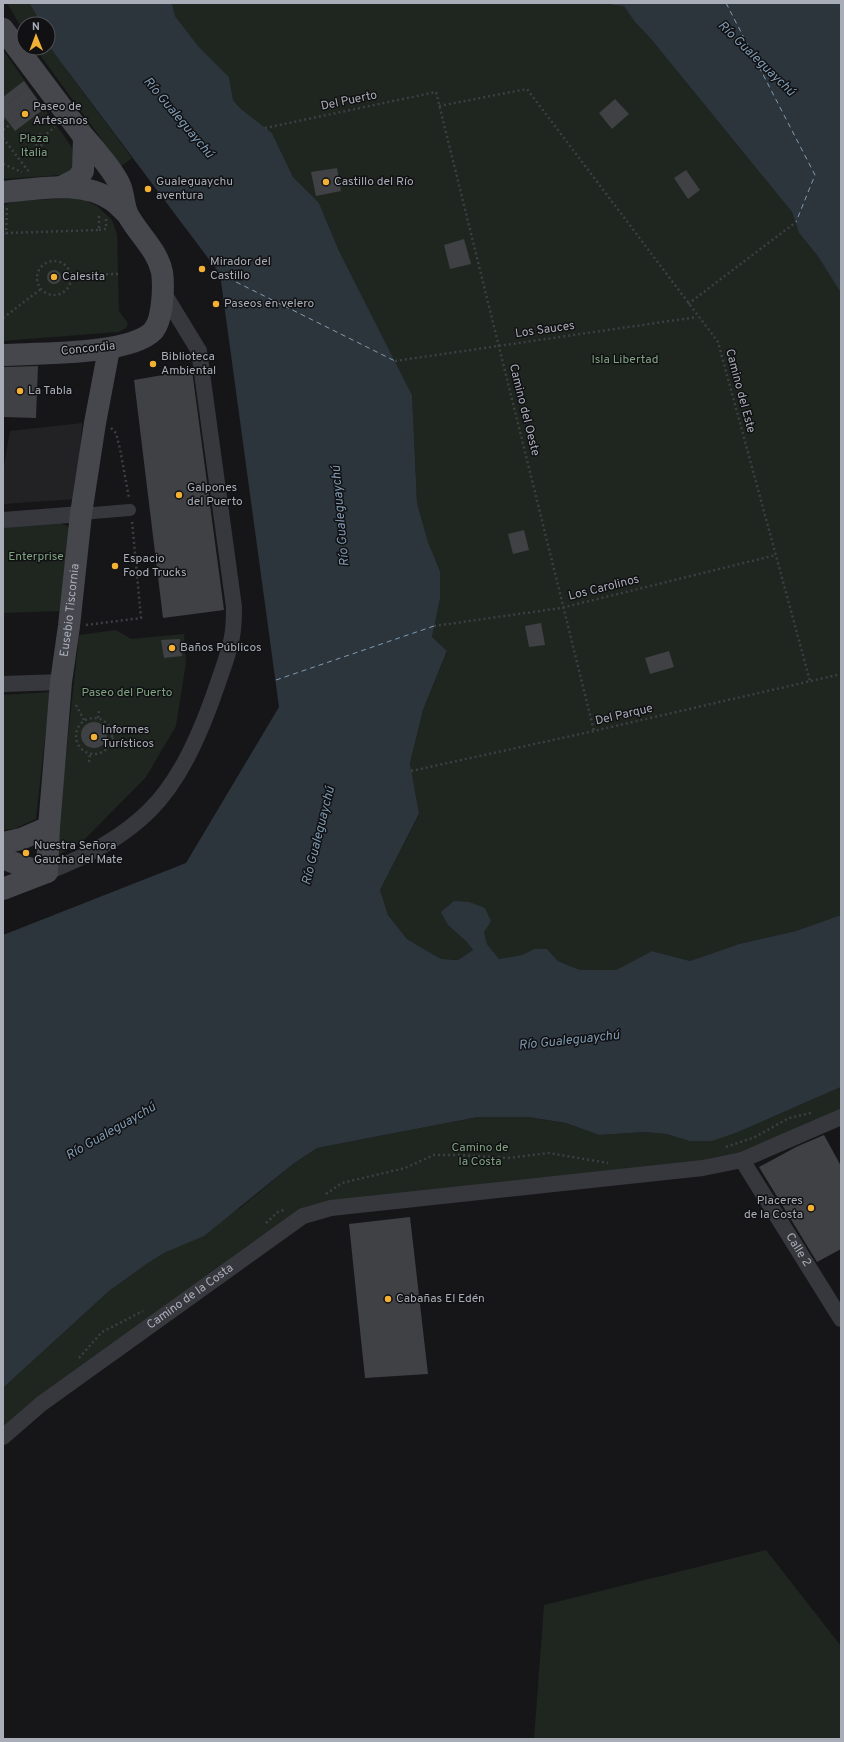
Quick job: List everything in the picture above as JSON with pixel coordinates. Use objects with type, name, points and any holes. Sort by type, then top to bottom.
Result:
[{"type":"main road","points":[[3,29],[84,137],[96,150],[121,187],[117,214]]},
{"type":"main road","points":[[5,198],[61,187],[77,179],[83,170],[84,137]]},
{"type":"main road","points":[[61,187],[80,189],[96,193],[112,200],[117,214]]},
{"type":"main road","name":"Concordia","points":[[3,355],[109,349],[138,341],[153,330],[159,321],[163,292],[162,271],[152,248],[117,214]]},
{"type":"main road","name":"Eusebio Tiscornia","points":[[47,872],[49,827],[61,682],[69,626],[81,514],[95,423],[109,349]]},
{"type":"main road","points":[[3,843],[21,839],[49,827]]},
{"type":"main road","points":[[3,858],[24,867],[47,872]]},
{"type":"main road","points":[[3,889],[47,872]]},
{"type":"street","points":[[47,872],[94,851],[124,832],[149,811],[168,789],[191,750],[200,729],[211,702],[232,636],[234,606],[199,351],[163,292]]},
{"type":"street","points":[[3,520],[130,510]]},
{"type":"street","points":[[3,684],[61,682]]},
{"type":"street","name":"Camino de la Costa","points":[[3,1437],[41,1404],[303,1216],[331,1208],[703,1168],[742,1160],[841,1117]]},
{"type":"street","name":"Calle 2","points":[[742,1160],[841,1319]]},
{"type":"path","points":[[3,106],[29,87]]},
{"type":"path","name":"Camino del Este","points":[[439,106],[527,89],[718,342],[810,681]]},
{"type":"path","name":"Camino del Oeste","points":[[436,92],[594,732]]},
{"type":"path","name":"Del Puerto","points":[[265,128],[436,92]]},
{"type":"path","points":[[3,119],[35,94]]},
{"type":"path","points":[[3,130],[40,102]]},
{"type":"path","points":[[43,137],[57,126]]},
{"type":"path","points":[[38,135],[43,137],[45,141],[43,144],[40,146],[35,144],[35,137],[38,135]]},
{"type":"path","points":[[3,138],[33,177],[3,164]]},
{"type":"path","points":[[5,198],[4,233],[106,230],[117,214]]},
{"type":"path","points":[[99,208],[99,230]]},
{"type":"path","points":[[688,304],[796,222]]},
{"type":"path","points":[[48,263],[60,263],[69,270],[71,275],[69,287],[60,294],[50,295],[41,289],[37,279],[40,269],[48,263]]},
{"type":"path","points":[[71,275],[118,274]]},
{"type":"path","points":[[3,318],[41,289]]},
{"type":"path","name":"Los Sauces","points":[[395,361],[698,317]]},
{"type":"path","points":[[69,626],[141,618],[130,510],[123,464],[116,433],[110,428],[95,423]]},
{"type":"path","name":"Los Carolinos","points":[[434,626],[563,607],[776,555]]},
{"type":"path","name":"Del Parque","points":[[412,771],[594,732],[841,674]]},
{"type":"path","points":[[98,718],[99,711]]},
{"type":"path","points":[[89,718],[98,718],[106,722],[110,727],[112,739],[106,750],[101,753],[90,754],[78,746],[76,735],[77,729],[84,720],[89,718]]},
{"type":"path","points":[[112,739],[118,741]]},
{"type":"path","points":[[89,762],[90,754]]},
{"type":"shaded area","points":[[82,423],[77,499],[3,504],[3,471],[10,431]]},
{"type":"green space","points":[[7,3],[29,3],[36,16],[16,16],[16,18]]},
{"type":"green space","name":"Isla Libertad","points":[[172,3],[611,3],[613,5],[624,6],[634,21],[651,39],[792,212],[799,233],[817,255],[841,293],[841,915],[796,931],[739,944],[690,961],[652,951],[616,970],[580,970],[558,961],[547,949],[534,949],[522,955],[499,959],[487,944],[484,932],[448,925],[467,941],[473,950],[458,960],[441,959],[407,939],[388,915],[380,890],[419,815],[410,763],[423,710],[447,652],[432,637],[440,599],[440,571],[428,542],[417,503],[412,395],[339,251],[319,203],[293,177],[272,133],[241,109],[233,100],[229,77],[199,47],[175,16]]},
{"type":"green space","name":"Plaza Italia","points":[[3,50],[71,146],[75,164],[67,173],[62,175],[3,179]]},
{"type":"green space","points":[[41,56],[56,56],[132,158],[121,166]]},
{"type":"green space","points":[[68,198],[82,199],[97,206],[112,220],[117,234],[119,311],[128,323],[126,328],[118,332],[3,341],[3,205],[18,201]]},
{"type":"green space","name":"Enterprise","points":[[60,522],[73,530],[62,611],[3,613],[3,527]]},
{"type":"green space","name":"Paseo del Puerto","points":[[116,630],[131,639],[184,634],[186,663],[176,726],[146,777],[82,842],[55,857],[79,635]]},
{"type":"green space","points":[[50,692],[36,819],[14,829],[3,830],[3,695]]},
{"type":"green space","name":"Camino de la Costa","points":[[841,1087],[841,1117],[742,1160],[303,1216],[3,1437],[3,1388],[109,1291],[148,1263],[240,1208],[293,1164],[317,1148],[478,1117],[528,1117],[566,1123],[599,1135],[644,1132],[667,1134],[689,1141],[738,1132]]},
{"type":"green space","points":[[766,1550],[841,1646],[841,1739],[534,1739],[544,1605]]},
{"type":"water","name":"Río Gualeguaychú","points":[[29,3],[172,3],[175,16],[199,47],[229,77],[233,100],[241,109],[272,133],[293,177],[319,203],[339,251],[412,395],[417,503],[428,542],[440,571],[440,599],[432,637],[447,651],[423,710],[410,763],[419,814],[380,890],[388,915],[407,939],[441,959],[458,960],[473,950],[466,941],[448,925],[441,912],[454,901],[469,902],[485,908],[491,921],[484,932],[487,944],[499,959],[522,955],[534,949],[547,949],[558,961],[580,970],[616,970],[652,951],[690,961],[739,944],[796,931],[841,915],[841,1087],[738,1132],[712,1141],[689,1141],[667,1134],[644,1132],[599,1135],[566,1123],[528,1117],[478,1117],[317,1148],[293,1164],[204,1236],[166,1252],[109,1291],[3,1388],[3,935],[186,863],[279,707],[220,274],[56,56],[56,16],[36,16]]},
{"type":"water","name":"Río Gualeguaychú","points":[[611,3],[841,3],[841,293],[817,255],[799,233],[792,212],[651,39],[634,21],[624,6],[612,5]]},
{"type":"building","points":[[24,81],[44,109],[15,131],[3,115],[3,97]]},
{"type":"building","points":[[615,99],[629,114],[612,129],[599,113]]},
{"type":"building","name":"Castillo del Río","points":[[337,168],[341,191],[316,196],[311,172]]},
{"type":"building","points":[[686,170],[700,190],[688,199],[674,178]]},
{"type":"building","points":[[464,239],[471,264],[450,269],[444,245]]},
{"type":"building","name":"Calesita","points":[[54,270],[59,272],[61,277],[59,282],[54,284],[49,282],[47,277],[49,272]]},
{"type":"building","name":"La Tabla","points":[[38,366],[36,418],[3,417],[3,367]]},
{"type":"building","name":"Galpones del Puerto","points":[[192,370],[224,610],[163,618],[134,380]]},
{"type":"building","points":[[524,530],[529,550],[513,554],[508,534]]},
{"type":"building","points":[[541,623],[545,645],[529,647],[525,626]]},
{"type":"building","name":"Baños Públicos","points":[[180,639],[182,656],[164,658],[161,640]]},
{"type":"building","points":[[669,651],[674,667],[650,674],[645,658]]},
{"type":"building","name":"Informes Turísticos","points":[[94,722],[103,726],[107,735],[103,744],[94,748],[85,744],[81,735],[85,726]]},
{"type":"building","name":"Placeres de la Costa","points":[[824,1135],[841,1166],[841,1249],[817,1262],[759,1167],[796,1147]]},
{"type":"building","name":"Cabañas El Edén","points":[[410,1217],[428,1374],[365,1378],[349,1224]]},
{"type":"ferry route","points":[[726,3],[815,175],[796,222]]},
{"type":"ferry route","points":[[220,274],[395,361]]},
{"type":"ferry route","points":[[276,680],[434,626]]},
{"type":"place","name":"Paseo de Artesanos","points":[[25,114]]},
{"type":"place","name":"Castillo del Río","points":[[326,182]]},
{"type":"place","name":"Gualeguaychu aventura","points":[[148,189]]},
{"type":"place","name":"Mirador del Castillo","points":[[202,269]]},
{"type":"place","name":"Calesita","points":[[54,277]]},
{"type":"place","name":"Paseos en velero","points":[[216,304]]},
{"type":"place","name":"Biblioteca Ambiental","points":[[153,364]]},
{"type":"place","name":"La Tabla","points":[[20,391]]},
{"type":"place","name":"Galpones del Puerto","points":[[179,495]]},
{"type":"place","name":"Espacio Food Trucks","points":[[115,566]]},
{"type":"place","name":"Baños Públicos","points":[[172,648]]},
{"type":"place","name":"Informes Turísticos","points":[[94,737]]},
{"type":"place","name":"Nuestra Señora Gaucha del Mate","points":[[26,853]]},
{"type":"place","name":"Placeres de la Costa","points":[[811,1208]]},
{"type":"place","name":"Cabañas El Edén","points":[[388,1299]]}]
